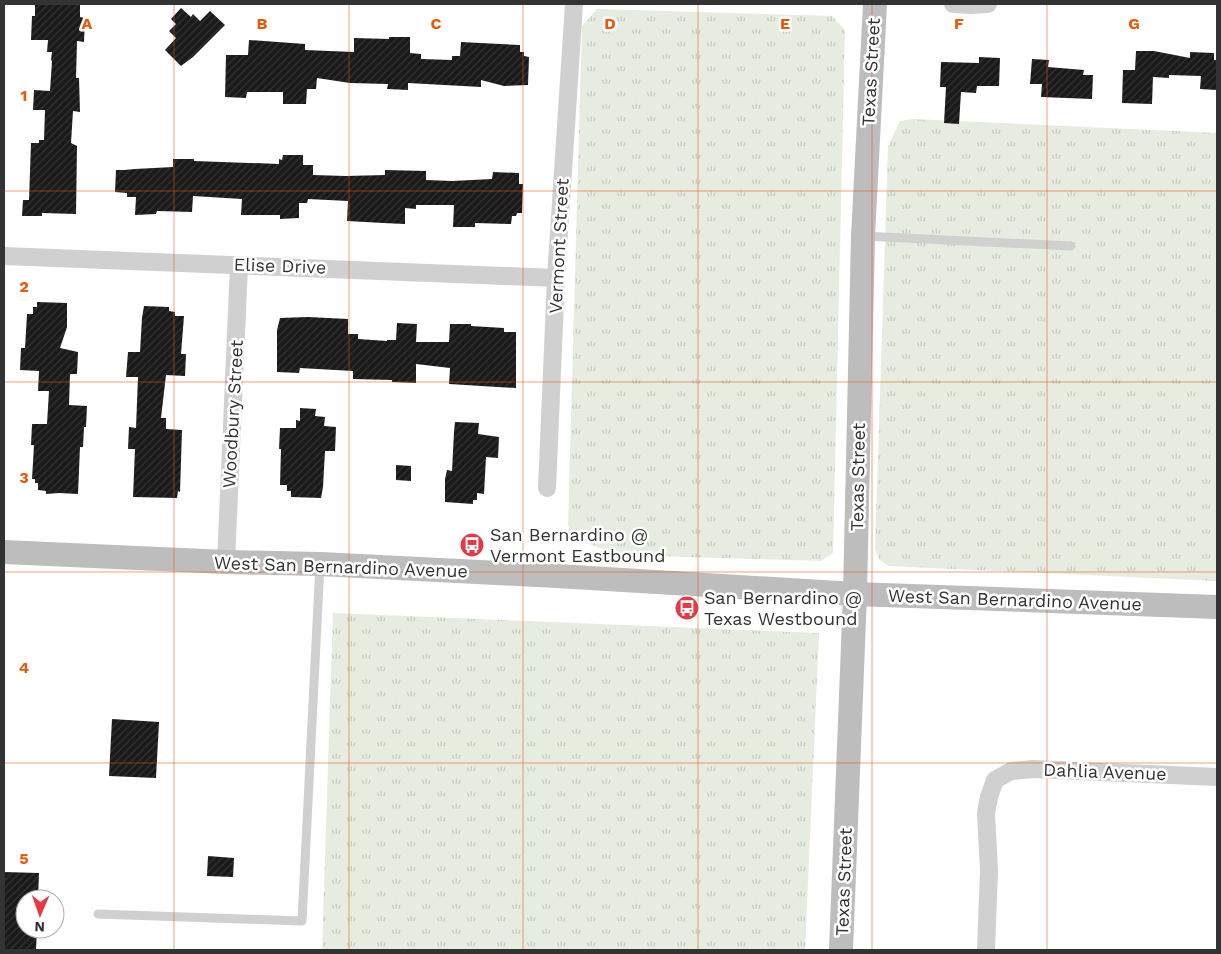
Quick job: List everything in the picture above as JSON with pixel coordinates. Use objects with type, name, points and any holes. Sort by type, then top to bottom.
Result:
[{"type":"main road","name":"Texas Street","points":[[841,950],[855,594],[863,236],[875,4]]},
{"type":"main road","name":"West San Bernardino Avenue","points":[[4,552],[226,562],[320,564],[855,594],[1217,607]]},
{"type":"street","name":"Vermont Street","points":[[547,488],[556,278],[574,4]]},
{"type":"street","points":[[953,4],[988,4]]},
{"type":"street","name":"Elise Drive","points":[[4,256],[556,278]]},
{"type":"street","name":"Woodbury Street","points":[[226,562],[239,265]]},
{"type":"street","name":"Dahlia Avenue","points":[[986,950],[989,870],[986,813],[995,780],[1012,771],[1033,769],[1217,777]]},
{"type":"lane","points":[[863,236],[1071,246]]},
{"type":"lane","points":[[98,914],[302,922],[320,564]]},
{"type":"green space","points":[[597,9],[832,16],[845,30],[833,553],[821,561],[617,555],[571,536],[568,525],[582,26]]},
{"type":"green space","points":[[913,119],[1217,133],[1217,581],[888,566],[879,559],[875,549],[888,147],[900,121]]},
{"type":"green space","points":[[333,613],[819,633],[805,950],[322,950]]},
{"type":"building","points":[[35,4],[80,4],[80,17],[85,18],[84,42],[77,41],[76,78],[79,78],[80,112],[73,111],[71,143],[77,146],[76,214],[42,213],[42,216],[22,216],[23,200],[29,200],[31,143],[39,143],[39,140],[44,140],[45,110],[33,110],[34,90],[50,91],[52,61],[52,52],[47,52],[48,40],[31,40],[32,16],[35,16]]},
{"type":"building","points":[[181,8],[191,17],[193,14],[200,21],[210,11],[225,25],[193,57],[181,66],[165,50],[176,38],[169,31],[176,24],[171,19]]},
{"type":"building","points":[[389,37],[410,37],[410,53],[421,54],[421,59],[452,60],[452,56],[460,56],[461,42],[520,45],[520,52],[524,52],[524,56],[529,57],[528,85],[504,86],[481,80],[481,87],[408,83],[408,90],[387,89],[388,84],[350,83],[317,78],[316,89],[307,89],[306,104],[283,104],[283,92],[247,92],[246,98],[225,97],[226,55],[248,55],[249,40],[305,44],[305,50],[354,52],[354,38],[389,39]]},
{"type":"building","points":[[1136,51],[1154,51],[1190,58],[1190,52],[1214,53],[1214,60],[1217,60],[1217,90],[1200,89],[1201,76],[1169,75],[1169,78],[1153,77],[1152,104],[1122,103],[1123,70],[1135,70]]},
{"type":"building","points":[[979,57],[1000,58],[999,86],[977,86],[976,93],[961,92],[959,124],[944,123],[946,87],[940,87],[941,62],[979,63]]},
{"type":"building","points":[[1032,59],[1049,60],[1048,67],[1084,70],[1083,75],[1093,75],[1092,99],[1041,97],[1042,84],[1030,84]]},
{"type":"building","points":[[283,155],[303,155],[303,165],[313,165],[313,175],[385,175],[385,170],[426,171],[426,180],[452,181],[492,179],[493,172],[519,173],[519,184],[523,184],[522,213],[512,216],[511,224],[475,223],[475,227],[453,227],[454,205],[416,205],[416,209],[405,208],[405,224],[347,221],[348,201],[308,199],[307,203],[299,203],[299,218],[280,219],[280,215],[241,215],[242,199],[193,196],[192,212],[157,211],[156,214],[135,215],[136,197],[127,197],[127,193],[115,192],[116,170],[173,167],[173,159],[279,164],[279,159],[282,160]]},
{"type":"building","points":[[37,302],[67,303],[67,327],[60,348],[78,352],[77,374],[70,374],[69,405],[87,406],[83,447],[80,447],[78,494],[46,494],[46,491],[38,490],[38,483],[35,483],[35,479],[32,479],[34,445],[31,445],[32,424],[47,424],[49,391],[38,391],[39,371],[20,370],[21,348],[25,348],[27,314],[33,314],[33,307],[37,307]]},
{"type":"building","points":[[144,306],[169,307],[169,311],[175,312],[175,316],[184,316],[181,354],[186,354],[185,376],[166,375],[161,418],[166,418],[166,429],[182,430],[180,492],[178,491],[177,498],[133,497],[135,449],[128,449],[129,427],[136,428],[138,377],[126,377],[128,352],[140,352]]},
{"type":"building","points":[[280,318],[348,319],[348,334],[358,334],[358,339],[396,340],[397,323],[417,324],[416,342],[449,342],[450,324],[471,324],[471,326],[504,328],[504,332],[516,332],[516,388],[449,384],[450,368],[416,364],[416,383],[353,379],[353,371],[300,368],[299,373],[277,372],[277,330]]},
{"type":"building","points":[[300,408],[316,409],[315,416],[325,417],[324,426],[336,427],[335,451],[325,451],[321,498],[291,497],[291,491],[287,491],[287,485],[280,485],[280,428],[296,428],[296,420],[300,421]]},
{"type":"building","points":[[455,422],[479,423],[478,434],[499,437],[498,458],[486,457],[484,494],[477,493],[477,500],[473,500],[473,504],[445,502],[447,470],[452,471]]},
{"type":"building","points":[[396,465],[411,466],[411,481],[396,480]]},
{"type":"building","points":[[112,719],[159,722],[156,778],[109,776]]},
{"type":"building","points":[[208,856],[234,858],[233,877],[207,876]]},
{"type":"building","points":[[4,872],[39,873],[38,889],[15,889],[15,939],[37,939],[36,950],[4,950]]},
{"type":"place","name":"San Bernardino @ Vermont Eastbound","points":[[472,545]]},
{"type":"place","name":"San Bernardino @ Texas Westbound","points":[[687,608]]}]
